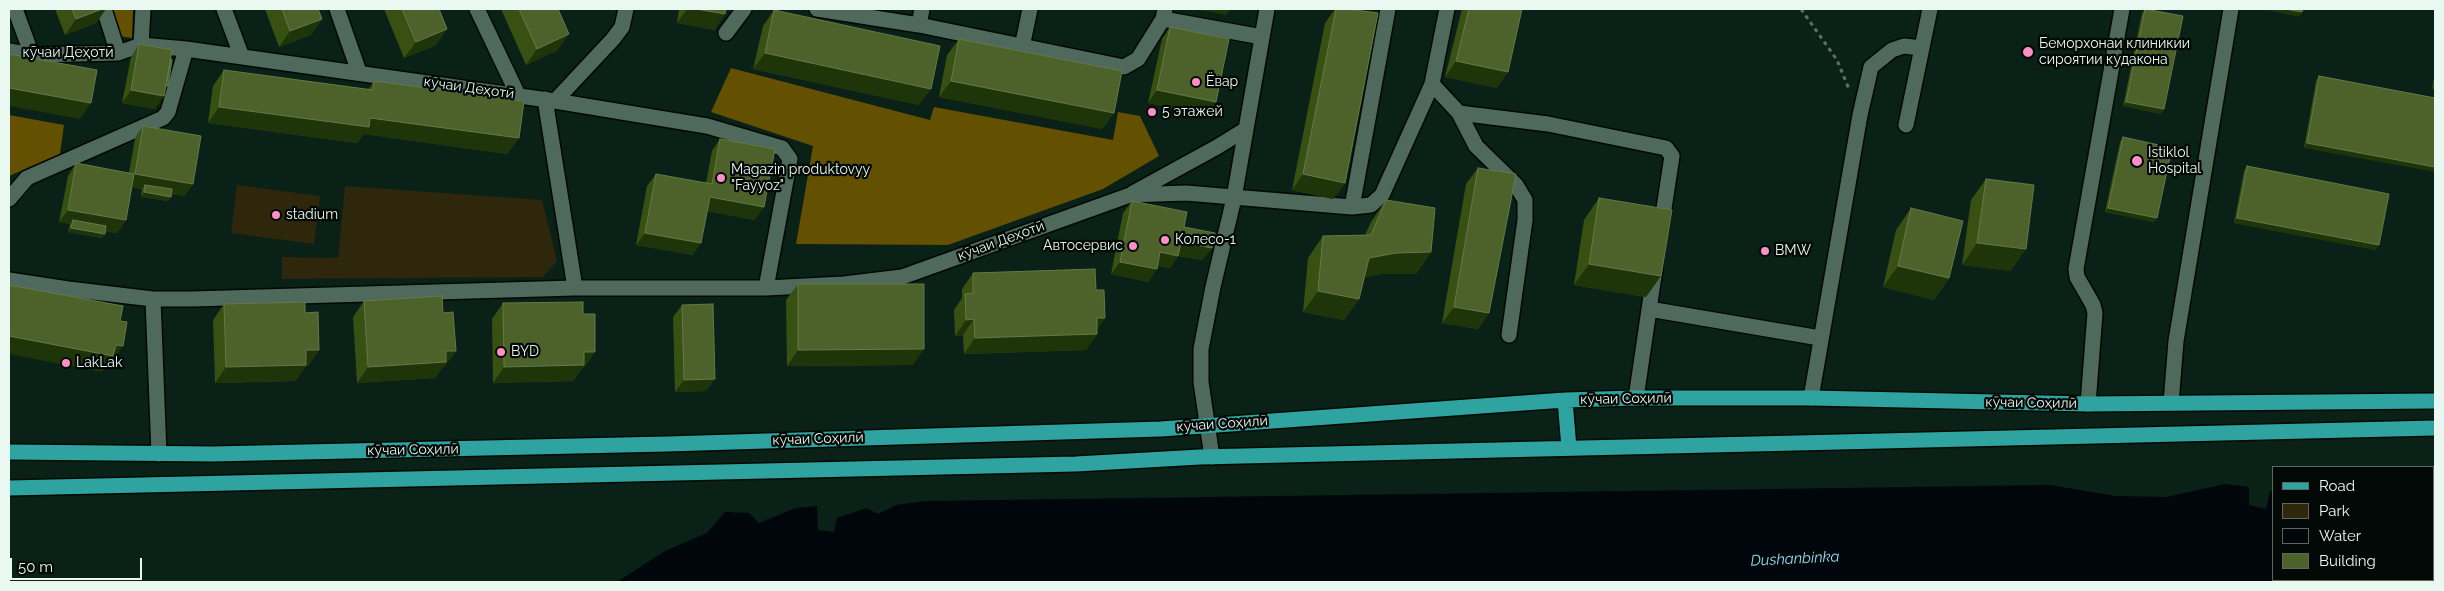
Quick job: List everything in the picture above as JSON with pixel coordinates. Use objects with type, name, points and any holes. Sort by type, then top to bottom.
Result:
[{"type":"main road","name":"кӯчаи Соҳилӣ","points":[[9,452],[159,454],[667,444],[1162,429],[1206,424],[1565,400],[1636,398],[1811,398],[2088,404],[2435,400]]},
{"type":"main road","points":[[1565,400],[1569,448]]},
{"type":"main road","points":[[9,488],[1076,464],[1212,457],[2435,428]]},
{"type":"street","points":[[15,9],[32,55]]},
{"type":"street","points":[[104,9],[118,54]]},
{"type":"street","points":[[141,45],[143,9]]},
{"type":"street","points":[[224,9],[242,57]]},
{"type":"street","points":[[337,9],[358,72]]},
{"type":"street","points":[[478,9],[518,94]]},
{"type":"street","points":[[576,288],[550,100],[613,40],[622,28],[626,9]]},
{"type":"street","points":[[726,33],[744,9]]},
{"type":"street","points":[[818,9],[919,25],[1124,67],[1138,58],[1164,14],[1262,37]]},
{"type":"street","points":[[919,25],[922,9]]},
{"type":"street","points":[[1022,47],[1030,9]]},
{"type":"street","points":[[1212,457],[1200,382],[1201,349],[1213,287],[1234,198],[1268,9]]},
{"type":"street","points":[[1352,207],[1388,9]]},
{"type":"street","name":"кӯчаи Деҳотӣ","points":[[9,280],[153,299],[576,288],[766,288],[844,284],[902,277],[1130,195],[1178,193],[1352,207],[1371,205],[1382,195],[1432,84],[1447,9]]},
{"type":"street","points":[[1906,125],[1930,9]]},
{"type":"street","points":[[2088,404],[2095,313],[2077,277],[2076,268],[2122,9]]},
{"type":"street","points":[[2171,403],[2176,341],[2231,9]]},
{"type":"street","name":"кӯчаи Деҳотӣ","points":[[9,51],[32,55],[118,54],[141,45],[186,49],[518,94],[707,126],[782,148],[790,159],[766,288]]},
{"type":"street","points":[[1811,398],[1860,115],[1871,67],[1892,50],[1904,46],[1922,48]]},
{"type":"street","points":[[9,200],[27,178],[162,118],[168,112],[186,49]]},
{"type":"street","points":[[1432,84],[1459,113],[1476,146],[1516,185],[1525,200],[1525,220],[1509,335]]},
{"type":"street","points":[[1459,113],[1548,124],[1666,148],[1672,156],[1636,398]]},
{"type":"street","points":[[1130,195],[1218,147],[1246,129]]},
{"type":"street","points":[[153,299],[159,454]]},
{"type":"street","points":[[1649,309],[1820,338]]},
{"type":"path","points":[[1802,9],[1837,60],[1860,115]]},
{"type":"green space","name":"stadium","points":[[237,185],[320,196],[314,244],[231,233]]},
{"type":"green space","points":[[345,186],[542,200],[557,261],[543,277],[282,279],[282,257],[338,258]]},
{"type":"shaded area","points":[[111,9],[133,9],[132,38],[119,36]]},
{"type":"shaded area","points":[[731,68],[930,120],[934,107],[1113,140],[1118,112],[1140,116],[1159,156],[1103,189],[948,245],[796,244],[813,146],[711,112]]},
{"type":"shaded area","points":[[9,115],[64,125],[60,154],[9,176]]},
{"type":"water","name":"Dushanbinka","points":[[2225,484],[2249,487],[2249,505],[2266,509],[2270,491],[2272,491],[2272,581],[2434,581],[2434,576],[2435,582],[617,582],[665,551],[707,533],[725,512],[749,513],[759,523],[796,508],[817,506],[818,530],[834,532],[837,518],[867,508],[878,514],[896,505],[925,501],[2050,485],[2116,496],[2166,497]]},
{"type":"building","points":[[72,9],[102,9],[76,19]]},
{"type":"building","points":[[282,9],[318,9],[322,19],[290,31]]},
{"type":"building","points":[[402,9],[439,9],[447,29],[416,42]]},
{"type":"building","points":[[519,9],[558,9],[569,34],[537,49]]},
{"type":"building","points":[[696,9],[726,9],[725,14]]},
{"type":"building","points":[[1336,9],[1378,13],[1345,183],[1303,174]]},
{"type":"building","points":[[1469,9],[1522,9],[1508,72],[1456,61]]},
{"type":"building","points":[[2145,9],[2183,16],[2164,109],[2126,102]]},
{"type":"building","points":[[2285,9],[2303,9],[2302,12]]},
{"type":"building","points":[[774,10],[940,46],[931,89],[765,53]]},
{"type":"building","points":[[1170,27],[1229,39],[1216,102],[1157,90]]},
{"type":"building","points":[[959,39],[1122,71],[1114,113],[951,81]]},
{"type":"building","points":[[139,44],[172,50],[164,96],[131,90]]},
{"type":"building","points":[[9,54],[97,70],[91,103],[9,88]]},
{"type":"building","points":[[171,59],[168,86],[166,86]]},
{"type":"building","points":[[224,70],[373,90],[374,81],[524,101],[519,138],[370,118],[369,127],[219,107]]},
{"type":"building","points":[[2319,76],[2435,98],[2435,167],[2307,143]]},
{"type":"building","points":[[143,126],[201,136],[193,184],[135,174]]},
{"type":"building","points":[[2123,137],[2172,148],[2157,218],[2108,208]]},
{"type":"building","points":[[720,139],[775,149],[764,207],[710,197],[701,243],[645,233],[656,174],[712,184]]},
{"type":"building","points":[[76,163],[134,174],[126,220],[68,210]]},
{"type":"building","points":[[2247,166],[2389,194],[2379,245],[2237,218]]},
{"type":"building","points":[[1478,168],[1516,174],[1489,313],[1454,307]]},
{"type":"building","points":[[1986,179],[2034,185],[2026,249],[1977,243]]},
{"type":"building","points":[[145,185],[172,189],[171,197],[144,192]]},
{"type":"building","points":[[1599,198],[1672,210],[1661,276],[1589,264]]},
{"type":"building","points":[[1386,200],[1435,208],[1431,252],[1396,253],[1369,258],[1359,299],[1318,291],[1323,236],[1371,235]]},
{"type":"building","points":[[1132,201],[1187,212],[1184,227],[1215,233],[1212,248],[1181,242],[1178,256],[1160,252],[1157,269],[1120,262]]},
{"type":"building","points":[[1911,208],[1963,221],[1949,278],[1898,266]]},
{"type":"building","points":[[73,220],[106,226],[105,234],[71,228]]},
{"type":"building","points":[[1095,269],[1096,290],[1104,290],[1105,318],[1097,318],[1097,334],[975,338],[974,319],[966,320],[965,294],[973,293],[973,273]]},
{"type":"building","points":[[798,284],[924,284],[924,349],[798,350]]},
{"type":"building","points":[[9,285],[123,306],[120,321],[127,322],[123,346],[116,345],[113,356],[9,336]]},
{"type":"building","points":[[442,296],[443,313],[453,312],[456,351],[446,351],[446,362],[368,367],[364,301]]},
{"type":"building","points":[[305,302],[305,313],[318,312],[319,350],[306,350],[306,365],[226,367],[224,304]]},
{"type":"building","points":[[583,302],[583,314],[595,314],[595,352],[584,352],[584,365],[504,367],[503,303]]},
{"type":"building","points":[[713,304],[715,379],[684,380],[682,305]]},
{"type":"place","name":"Беморхонаи клиникии сироятии кудакона","points":[[2028,52]]},
{"type":"place","name":"Ёвар","points":[[1196,82]]},
{"type":"place","name":"5 этажей","points":[[1152,112]]},
{"type":"place","name":"Istiklol Hospital","points":[[2137,161]]},
{"type":"place","name":"Magazin produktovyy \"Fayyoz\"","points":[[721,178]]},
{"type":"place","name":"stadium","points":[[276,215]]},
{"type":"place","name":"Колесо-1","points":[[1165,240]]},
{"type":"place","name":"Автосервис","points":[[1133,246]]},
{"type":"place","name":"BMW","points":[[1765,251]]},
{"type":"place","name":"BYD","points":[[501,352]]},
{"type":"place","name":"LakLak","points":[[66,363]]}]
